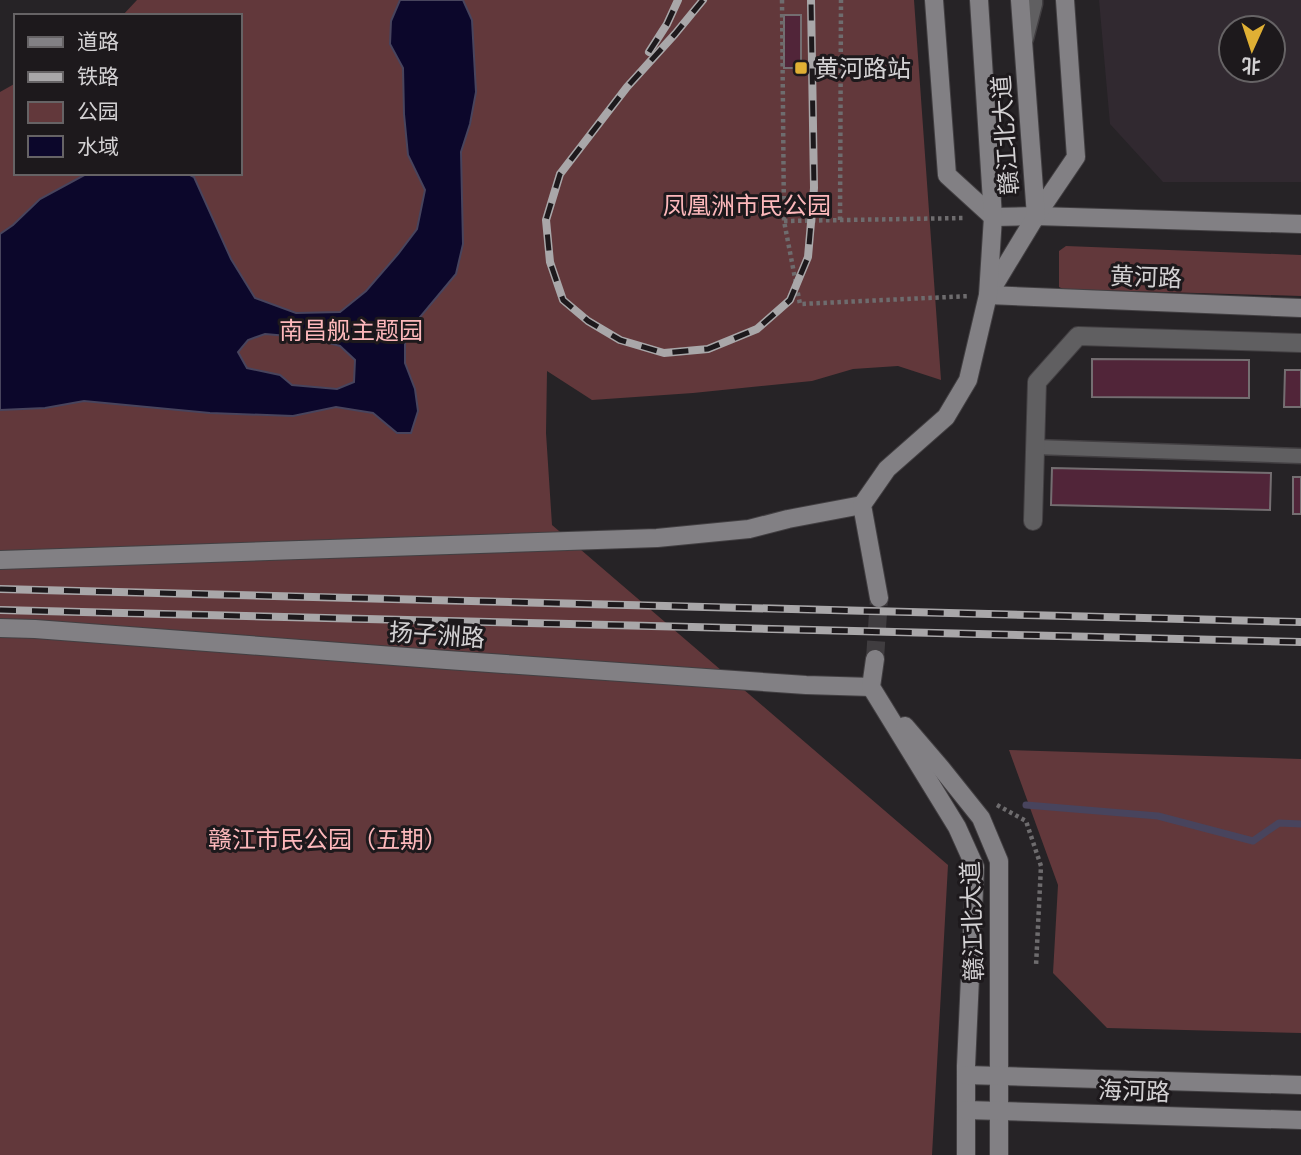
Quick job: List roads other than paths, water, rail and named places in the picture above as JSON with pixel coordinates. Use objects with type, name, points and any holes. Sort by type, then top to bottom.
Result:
[{"type":"main road","points":[[934,0],[947,175],[993,217],[1301,223]]},
{"type":"main road","name":"赣江北大道","points":[[862,505],[887,469],[946,417],[968,380],[988,296],[993,217],[979,0]]},
{"type":"main road","name":"赣江北大道","points":[[988,296],[1036,216],[1020,0]]},
{"type":"main road","points":[[1036,216],[1076,157],[1065,0]]},
{"type":"main road","name":"黄河路","points":[[988,296],[1301,308]]},
{"type":"main road","points":[[0,560],[657,538],[749,529],[862,505],[879,598]]},
{"type":"main road","name":"扬子洲路","points":[[0,628],[792,684],[871,687]]},
{"type":"main road","points":[[871,687],[875,659]]},
{"type":"main road","name":"赣江北大道","points":[[871,687],[957,827],[975,867],[966,1075],[966,1155]]},
{"type":"main road","name":"赣江北大道","points":[[871,687],[942,768],[981,818],[999,861],[999,1155]]},
{"type":"main road","name":"海河路","points":[[966,1075],[1301,1085]]},
{"type":"main road","name":"海河路","points":[[966,1110],[1301,1120]]},
{"type":"street","points":[[1033,521],[1037,382],[1078,336],[1301,343]]},
{"type":"lane","points":[[1024,50],[1035,0]]},
{"type":"lane","points":[[1035,446],[1301,456]]},
{"type":"water","points":[[400,0],[463,0],[472,20],[476,92],[461,152],[463,244],[456,274],[405,335],[405,363],[415,389],[418,411],[411,433],[397,433],[373,413],[336,407],[293,416],[210,413],[84,401],[45,408],[0,410],[0,234],[40,199],[84,175],[194,177],[231,259],[255,298],[296,313],[340,312],[366,291],[417,229],[425,190],[408,155],[403,68],[390,44],[391,21]],"holes":[[[265,334],[311,338],[340,346],[355,360],[354,382],[337,389],[292,385],[280,375],[247,368],[238,352],[248,340]]]},
{"type":"waterway","points":[[1026,805],[1158,816],[1253,841],[1279,823],[1301,824]]},
{"type":"tunnel","points":[[875,659],[879,598]]},
{"type":"railway","points":[[649,52],[678,0]]},
{"type":"railway","points":[[703,0],[627,87],[560,174],[546,220],[550,262],[563,300],[588,321],[620,340],[664,353],[708,349],[757,329],[790,300],[808,257],[814,188],[811,0]]},
{"type":"railway","points":[[0,589],[1301,622]]},
{"type":"railway","points":[[0,610],[1301,642]]},
{"type":"place","name":"黄河路站","points":[[801,68]]},
{"type":"park label","name":"凤凰洲市民公园","points":[[747,205]]},
{"type":"park label","name":"南昌舰主题园","points":[[351,330]]},
{"type":"park label","name":"赣江市民公园（五期）","points":[[328,839]]}]
